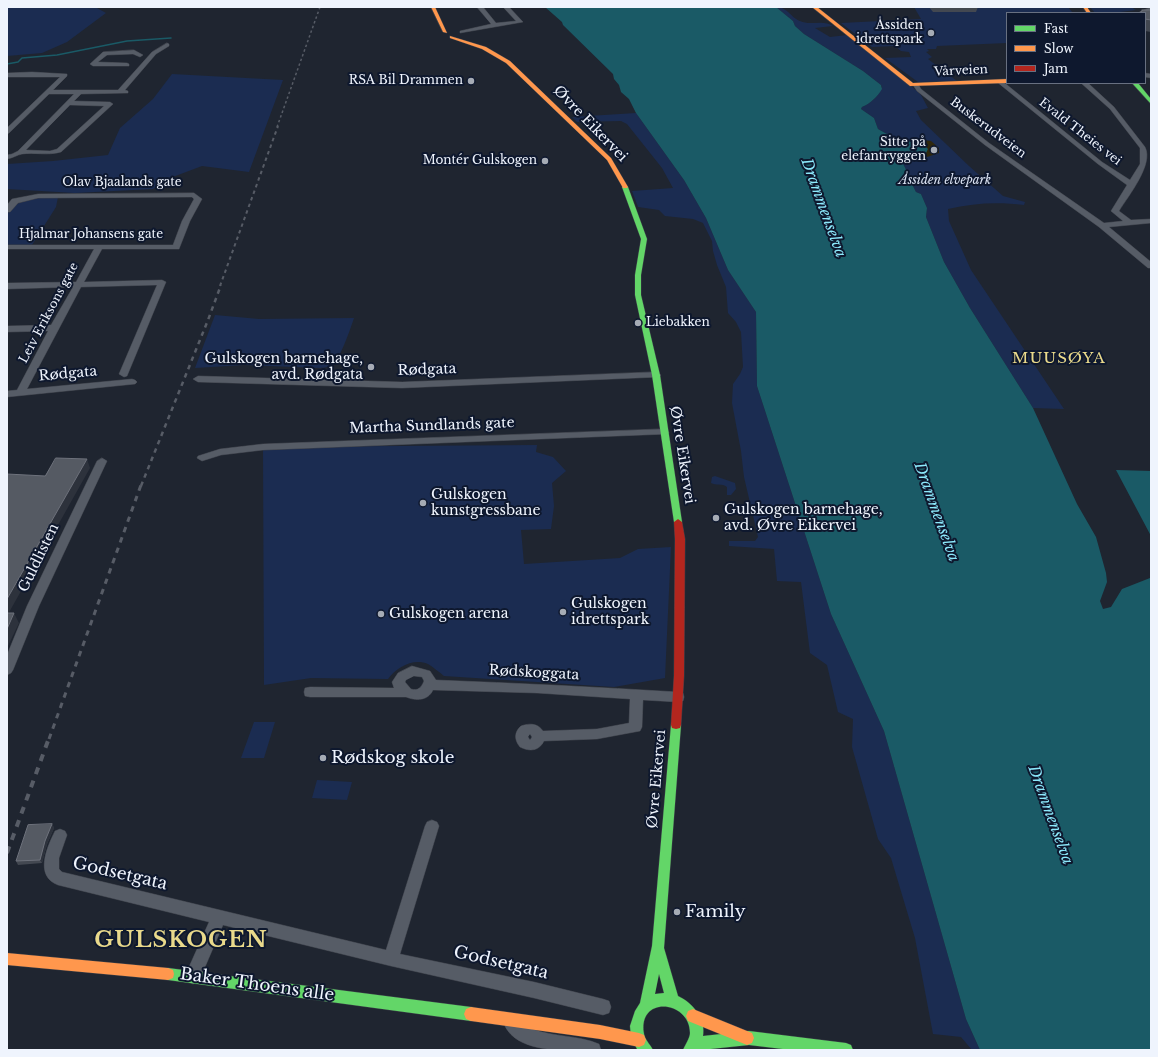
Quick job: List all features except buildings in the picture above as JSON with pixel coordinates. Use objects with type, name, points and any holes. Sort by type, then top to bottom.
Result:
[{"type":"main road","name":"Øvre Eikervei","points":[[433,7],[453,32],[471,43],[500,57],[512,67],[609,159],[619,174],[631,199],[644,239],[638,275],[638,295],[656,375],[680,539],[678,697],[658,946],[650,990],[636,1029],[643,1047]]},
{"type":"main road","name":"Buskerudveien","points":[[814,7],[910,83],[916,85]]},
{"type":"main road","name":"Vårveien","points":[[916,85],[1003,81]]},
{"type":"main road","points":[[1136,84],[1151,102]]},
{"type":"main road","name":"Øvre Eikervei","points":[[658,946],[672,999]]},
{"type":"main road","name":"Baker Thoens alle","points":[[7,959],[193,976],[600,1032],[643,1047]]},
{"type":"main road","points":[[642,1012],[658,1000],[672,999],[681,1003],[688,1008],[697,1025],[697,1035],[692,1047]]},
{"type":"main road","points":[[693,1016],[749,1038],[846,1050]]},
{"type":"main road","points":[[692,1047],[749,1038]]},
{"type":"street","points":[[480,7],[495,25]]},
{"type":"street","points":[[453,32],[520,22],[506,7]]},
{"type":"street","points":[[49,92],[123,92],[154,53],[167,45]]},
{"type":"street","points":[[127,65],[93,64],[105,53],[134,52],[140,54]]},
{"type":"street","points":[[7,75],[65,75],[7,132]]},
{"type":"street","name":"Evald Theies vei","points":[[1007,84],[1100,163],[1131,184]]},
{"type":"street","points":[[1085,84],[1112,108],[1143,148],[1145,156],[1144,164],[1116,211],[1130,223]]},
{"type":"street","name":"Buskerudveien","points":[[916,85],[916,88],[934,103],[987,144],[1102,225],[1151,266]]},
{"type":"street","points":[[7,157],[14,156],[20,152],[79,92]]},
{"type":"street","points":[[20,152],[50,153],[59,151],[110,104],[68,103]]},
{"type":"street","name":"Olav Bjaalands gate","points":[[7,210],[15,201],[38,196],[194,196],[198,199],[186,221],[176,247]]},
{"type":"street","points":[[1102,225],[1151,221]]},
{"type":"street","name":"Hjalmar Johansens gate","points":[[7,247],[176,247]]},
{"type":"street","name":"Leiv Eriksons gate","points":[[21,392],[54,328],[99,247]]},
{"type":"street","points":[[7,286],[162,282],[124,374]]},
{"type":"street","points":[[7,329],[54,328]]},
{"type":"street","name":"Rødgata","points":[[198,379],[372,385],[656,375]]},
{"type":"street","name":"Rødgata","points":[[7,394],[132,382]]},
{"type":"street","name":"Martha Sundlands gate","points":[[202,458],[220,452],[264,447],[664,432]]},
{"type":"street","name":"Guldlisten","points":[[7,670],[33,606],[102,461]]},
{"type":"street","points":[[310,692],[404,693],[413,695],[426,690],[430,685],[430,681],[426,674],[417,671],[407,673],[400,680],[399,687],[404,693]]},
{"type":"street","name":"Rødskoggata","points":[[430,685],[537,688],[678,697]]},
{"type":"street","points":[[539,736],[598,734],[635,727],[637,694]]},
{"type":"street","points":[[391,959],[432,826]]},
{"type":"street","name":"Godsetgata","points":[[60,835],[51,865],[51,871],[58,878],[391,959],[534,990],[603,1007]]},
{"type":"street","points":[[193,976],[219,917]]},
{"type":"street","name":"Baker Thoens alle","points":[[600,1032],[642,1012]]},
{"type":"street","points":[[506,1019],[522,1033],[539,1039],[566,1043],[593,1050]]},
{"type":"green space","points":[[7,7],[98,7],[97,8],[106,13],[67,42],[42,53],[7,56]]},
{"type":"green space","name":"Åssiden elvepark","points":[[776,7],[786,10],[797,19],[804,22],[825,23],[833,26],[815,28],[830,37],[847,35],[921,95],[928,108],[916,111],[921,120],[969,166],[1003,196],[1025,202],[1024,205],[967,205],[948,209],[949,221],[971,270],[1064,409],[1033,408],[970,308],[944,262],[926,217],[927,208],[921,194],[916,192],[912,184],[910,184],[905,178],[910,177],[902,162],[909,157],[918,157],[915,142],[892,140],[887,138],[887,134],[878,129],[874,118],[861,109],[876,97],[882,87],[881,85],[863,71],[804,34],[795,26],[793,21]]},
{"type":"green space","name":"Åssiden idrettspark","points":[[914,7],[1068,7],[1072,12],[1006,12],[1006,43],[937,46],[936,49],[927,49],[929,51],[926,52],[932,57],[928,59],[957,81],[918,82],[885,58],[911,57],[909,52],[901,51],[895,46],[872,47],[841,23],[921,19]]},
{"type":"green space","points":[[1090,7],[1131,7],[1136,10],[1120,12],[1094,12]]},
{"type":"green space","points":[[172,74],[283,80],[249,172],[202,166],[170,178],[153,189],[75,193],[7,189],[7,164],[108,155],[120,128],[153,99]]},
{"type":"green space","points":[[636,113],[684,180],[706,218],[728,270],[756,312],[757,386],[831,614],[884,731],[966,1019],[980,1050],[972,1050],[961,1037],[933,1034],[915,938],[891,858],[878,839],[852,747],[853,719],[838,712],[827,665],[810,653],[801,582],[777,581],[774,549],[729,546],[729,541],[755,541],[758,537],[744,477],[741,451],[732,403],[733,384],[743,367],[741,332],[736,322],[728,313],[726,287],[717,265],[712,241],[703,223],[693,219],[665,216],[659,210],[638,207],[632,191],[673,188],[662,168],[627,124],[621,121],[577,122],[572,117]]},
{"type":"green space","points":[[44,197],[58,197],[56,207],[32,245],[7,245],[7,212],[18,203],[24,201]]},
{"type":"green space","points":[[215,315],[259,319],[354,318],[338,357],[332,365],[328,367],[244,365],[195,368]]},
{"type":"green space","points":[[537,445],[536,452],[553,457],[566,471],[552,483],[554,506],[551,529],[521,530],[524,564],[620,558],[638,549],[671,547],[665,678],[614,687],[444,676],[428,664],[417,662],[401,667],[388,679],[311,678],[264,685],[263,447]]},
{"type":"green space","points":[[715,476],[735,483],[736,489],[731,495],[727,495],[727,487],[711,483],[712,477]]},
{"type":"green space","points":[[254,722],[275,722],[264,758],[241,758]]},
{"type":"green space","points":[[317,780],[352,782],[347,800],[312,798]]},
{"type":"sand","points":[[914,139],[931,141],[939,148],[939,153],[927,157],[918,157],[925,155],[911,142]]},
{"type":"water","name":"Drammenselva","points":[[545,7],[776,7],[793,21],[795,26],[804,34],[863,71],[881,85],[882,89],[878,95],[861,109],[874,118],[878,129],[887,134],[887,138],[920,143],[928,149],[925,155],[909,157],[902,162],[910,177],[906,178],[910,184],[912,184],[916,192],[921,194],[927,208],[926,217],[944,262],[970,308],[1033,408],[1077,504],[1096,537],[1107,582],[1100,601],[1103,609],[1111,607],[1122,589],[1151,577],[1151,1050],[980,1050],[966,1019],[884,731],[831,614],[757,386],[756,312],[728,270],[706,218],[684,180],[636,113],[629,99],[621,92],[613,74],[563,25],[562,22]]},
{"type":"water","points":[[1116,470],[1151,471],[1151,536]]},
{"type":"waterway","points":[[7,64],[18,62],[22,58],[57,55],[127,41],[171,38]]},
{"type":"railway","points":[[277,127],[320,7]]},
{"type":"railway","points":[[220,286],[278,126]]},
{"type":"railway","points":[[141,486],[221,285]]},
{"type":"railway","points":[[49,739],[141,485]]},
{"type":"railway","points":[[7,853],[49,738]]},
{"type":"traffic: fast","points":[[1136,84],[1151,102]]},
{"type":"traffic: fast","points":[[625,187],[644,239],[638,275],[638,295],[656,375],[678,522]]},
{"type":"traffic: fast","points":[[646,1006],[658,946],[676,725]]},
{"type":"traffic: fast","points":[[659,951],[672,999]]},
{"type":"traffic: fast","points":[[168,974],[471,1014]]},
{"type":"traffic: fast","points":[[646,1050],[641,1044],[637,1033],[637,1026],[641,1011],[649,1003],[667,999],[684,1007],[691,1014],[696,1023],[697,1035],[690,1050]]},
{"type":"traffic: fast","points":[[694,1044],[749,1038],[846,1050]]},
{"type":"traffic: slow","points":[[433,7],[445,32]]},
{"type":"traffic: slow","points":[[814,7],[912,85],[1006,81]]},
{"type":"traffic: slow","points":[[1085,7],[1088,12]]},
{"type":"traffic: slow","points":[[452,37],[484,48],[508,62],[609,159],[625,187]]},
{"type":"traffic: slow","points":[[7,959],[168,974]]},
{"type":"traffic: slow","points":[[471,1014],[600,1032],[639,1040]]},
{"type":"traffic: slow","points":[[693,1016],[747,1038]]},
{"type":"traffic: jam","points":[[676,725],[679,676],[680,539],[678,522]]},
{"type":"place","name":"Åssiden idrettspark","points":[[931,33]]},
{"type":"place","name":"RSA Bil Drammen","points":[[471,81]]},
{"type":"place","name":"Sitte på elefantryggen","points":[[934,150]]},
{"type":"place","name":"Montér Gulskogen","points":[[545,161]]},
{"type":"place","name":"Liebakken","points":[[638,323]]},
{"type":"place","name":"Gulskogen barnehage, avd. Rødgata","points":[[371,367]]},
{"type":"place","name":"Gulskogen kunstgressbane","points":[[423,503]]},
{"type":"place","name":"Gulskogen barnehage, avd. Øvre Eikervei","points":[[716,518]]},
{"type":"place","name":"Gulskogen idrettspark","points":[[563,612]]},
{"type":"place","name":"Gulskogen arena","points":[[381,614]]},
{"type":"place","name":"Rødskog skole","points":[[323,758]]},
{"type":"place","name":"Family","points":[[677,912]]},
{"type":"district","name":"MUUSØYA","points":[[1059,359]]},
{"type":"district","name":"GULSKOGEN","points":[[181,941]]}]
